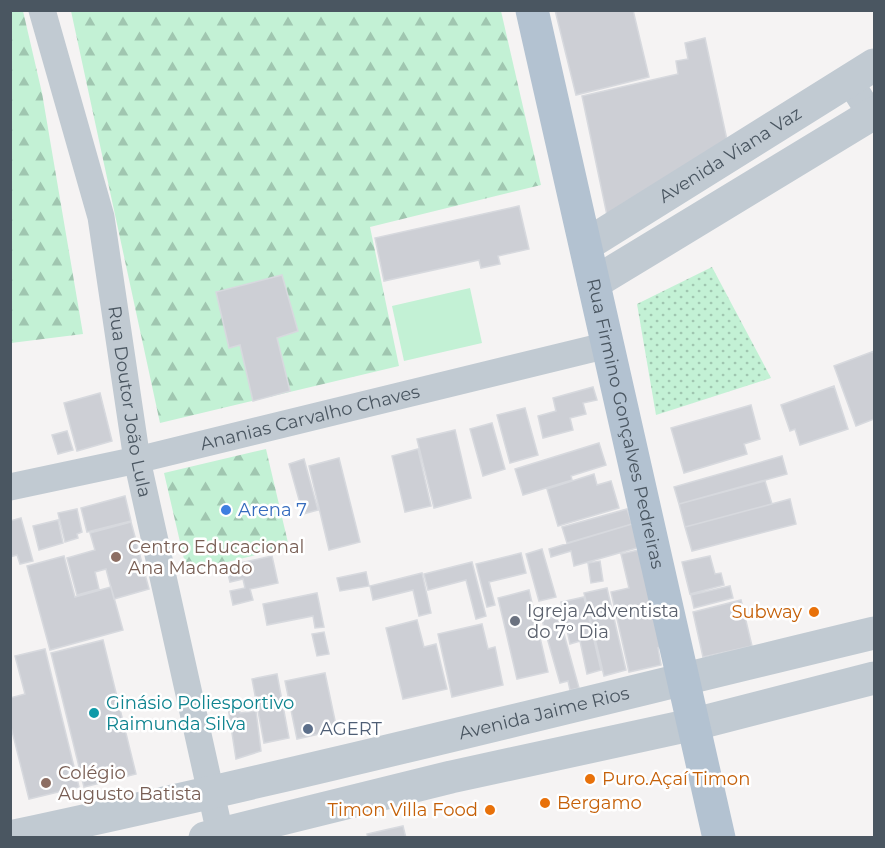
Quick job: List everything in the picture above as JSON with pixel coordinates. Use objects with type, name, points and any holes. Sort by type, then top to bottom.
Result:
[{"type":"main road","name":"Rua Firmino Gonçalves Pedreiras","points":[[532,10],[719,837]]},
{"type":"street","name":"Rua Doutor João Lula","points":[[42,10],[101,217],[137,460],[212,794]]},
{"type":"street","name":"Avenida Viana Vaz","points":[[586,246],[862,73]]},
{"type":"street","points":[[594,283],[873,114],[862,73]]},
{"type":"street","name":"Ananias Carvalho Chaves","points":[[10,487],[137,460],[608,345]]},
{"type":"street","name":"Avenida Jaime Rios","points":[[10,837],[212,794],[444,735],[874,633]]},
{"type":"street","points":[[212,794],[215,836],[452,777],[695,724],[874,678]]},
{"type":"street","points":[[444,735],[452,777]]},
{"type":"green space","points":[[10,11],[23,11],[42,93],[83,334],[11,343]]},
{"type":"green space","points":[[71,11],[501,11],[541,185],[370,227],[399,366],[160,423]]},
{"type":"green space","points":[[712,267],[771,378],[656,415],[637,304]]},
{"type":"green space","points":[[470,288],[482,343],[404,361],[392,306]]},
{"type":"green space","points":[[266,449],[289,547],[187,572],[164,473]]},
{"type":"building","points":[[555,10],[633,10],[649,77],[576,95]]},
{"type":"building","points":[[705,38],[727,140],[608,220],[582,96],[678,74],[676,61],[688,59],[685,43]]},
{"type":"building","points":[[519,206],[529,249],[498,256],[500,264],[481,268],[479,260],[384,281],[375,238]]},
{"type":"building","points":[[282,275],[298,331],[277,338],[290,391],[253,401],[240,345],[229,348],[216,292]]},
{"type":"building","points":[[874,351],[874,419],[856,426],[834,366]]},
{"type":"building","points":[[834,386],[848,429],[800,445],[795,429],[790,431],[781,405]]},
{"type":"building","points":[[593,387],[597,400],[583,403],[586,414],[570,418],[573,430],[543,438],[538,416],[556,411],[553,398]]},
{"type":"building","points":[[100,393],[112,441],[77,451],[64,403]]},
{"type":"building","points":[[751,405],[760,439],[744,444],[747,454],[684,473],[671,428]]},
{"type":"building","points":[[525,408],[538,455],[510,463],[497,415]]},
{"type":"building","points":[[492,423],[505,469],[483,476],[470,429]]},
{"type":"building","points":[[455,430],[471,498],[434,508],[417,439]]},
{"type":"building","points":[[67,431],[73,450],[58,454],[52,435]]},
{"type":"building","points":[[599,443],[606,465],[571,476],[572,480],[523,495],[515,469]]},
{"type":"building","points":[[418,449],[431,506],[405,512],[392,456]]},
{"type":"building","points":[[782,456],[787,474],[679,504],[674,487]]},
{"type":"building","points":[[339,458],[360,542],[329,550],[309,466]]},
{"type":"building","points":[[304,459],[318,510],[303,514],[289,464]]},
{"type":"building","points":[[594,474],[597,485],[611,481],[619,508],[558,526],[547,489]]},
{"type":"building","points":[[765,481],[772,504],[685,527],[679,504]]},
{"type":"building","points":[[125,496],[131,521],[87,532],[81,508]]},
{"type":"building","points":[[790,499],[796,524],[692,551],[685,527]]},
{"type":"building","points":[[77,509],[82,532],[77,534],[78,538],[65,542],[58,513]]},
{"type":"building","points":[[627,509],[632,524],[567,543],[562,527]]},
{"type":"building","points":[[21,518],[33,561],[20,564],[17,555],[10,557],[10,521]]},
{"type":"building","points":[[58,520],[63,543],[39,550],[33,526]]},
{"type":"building","points":[[131,522],[149,589],[114,599],[106,569],[95,572],[99,589],[77,595],[67,558],[95,550],[90,533]]},
{"type":"building","points":[[632,524],[640,547],[574,566],[571,551],[551,557],[549,549]]},
{"type":"building","points":[[542,549],[556,597],[539,601],[526,554]]},
{"type":"building","points":[[643,549],[665,647],[658,648],[661,665],[629,672],[611,592],[629,588],[621,554]]},
{"type":"building","points":[[521,553],[526,573],[489,582],[495,605],[487,607],[476,564]]},
{"type":"building","points":[[64,556],[75,597],[111,587],[123,630],[50,650],[27,566]]},
{"type":"building","points":[[272,556],[278,583],[250,589],[253,600],[233,605],[230,591],[245,588],[243,579],[230,582],[226,566]]},
{"type":"building","points":[[710,556],[715,574],[721,573],[724,585],[690,594],[682,562]]},
{"type":"building","points":[[600,561],[603,581],[591,583],[588,563]]},
{"type":"building","points":[[472,562],[486,616],[476,619],[466,580],[428,590],[424,574]]},
{"type":"building","points":[[366,572],[369,586],[340,591],[337,578]]},
{"type":"building","points":[[422,573],[431,613],[419,616],[413,590],[373,600],[370,586]]},
{"type":"building","points":[[730,586],[733,598],[694,608],[691,595]]},
{"type":"building","points":[[607,588],[626,670],[604,676],[584,593]]},
{"type":"building","points":[[529,590],[548,672],[517,679],[498,598]]},
{"type":"building","points":[[317,593],[324,627],[315,628],[313,616],[267,625],[263,604]]},
{"type":"building","points":[[584,597],[601,670],[587,674],[580,641],[570,644],[561,602]]},
{"type":"building","points":[[741,600],[752,646],[703,657],[693,612]]},
{"type":"building","points":[[559,616],[579,688],[570,690],[568,681],[560,683],[542,620]]},
{"type":"building","points":[[417,620],[424,647],[436,644],[447,689],[403,699],[386,628]]},
{"type":"building","points":[[482,624],[488,649],[495,647],[503,685],[452,697],[438,634]]},
{"type":"building","points":[[324,632],[329,654],[317,656],[312,634]]},
{"type":"building","name":"Ginásio Poliesportivo Raimunda Silva","points":[[103,640],[136,774],[84,787],[51,653]]},
{"type":"building","points":[[45,649],[79,787],[29,799],[10,723],[10,698],[25,694],[15,656]]},
{"type":"building","points":[[325,673],[337,730],[297,739],[285,681]]},
{"type":"building","points":[[277,674],[289,738],[264,743],[252,679]]},
{"type":"building","points":[[239,705],[240,713],[256,711],[261,751],[236,759],[228,707]]},
{"type":"building","points":[[403,826],[406,838],[368,838],[367,834]]},
{"type":"place","name":"Arena 7","points":[[226,510]]},
{"type":"place","name":"Centro Educacional Ana Machado","points":[[116,557]]},
{"type":"place","name":"Subway","points":[[814,612]]},
{"type":"place","name":"Igreja Adventista do 7º Dia","points":[[515,621]]},
{"type":"place","name":"Ginásio Poliesportivo Raimunda Silva","points":[[94,713]]},
{"type":"place","name":"AGERT","points":[[308,729]]},
{"type":"place","name":"Puro.Açaí Timon","points":[[590,779]]},
{"type":"place","name":"Colégio Augusto Batista","points":[[46,783]]},
{"type":"place","name":"Bergamo","points":[[545,803]]},
{"type":"place","name":"Timon Villa Food","points":[[490,810]]}]
